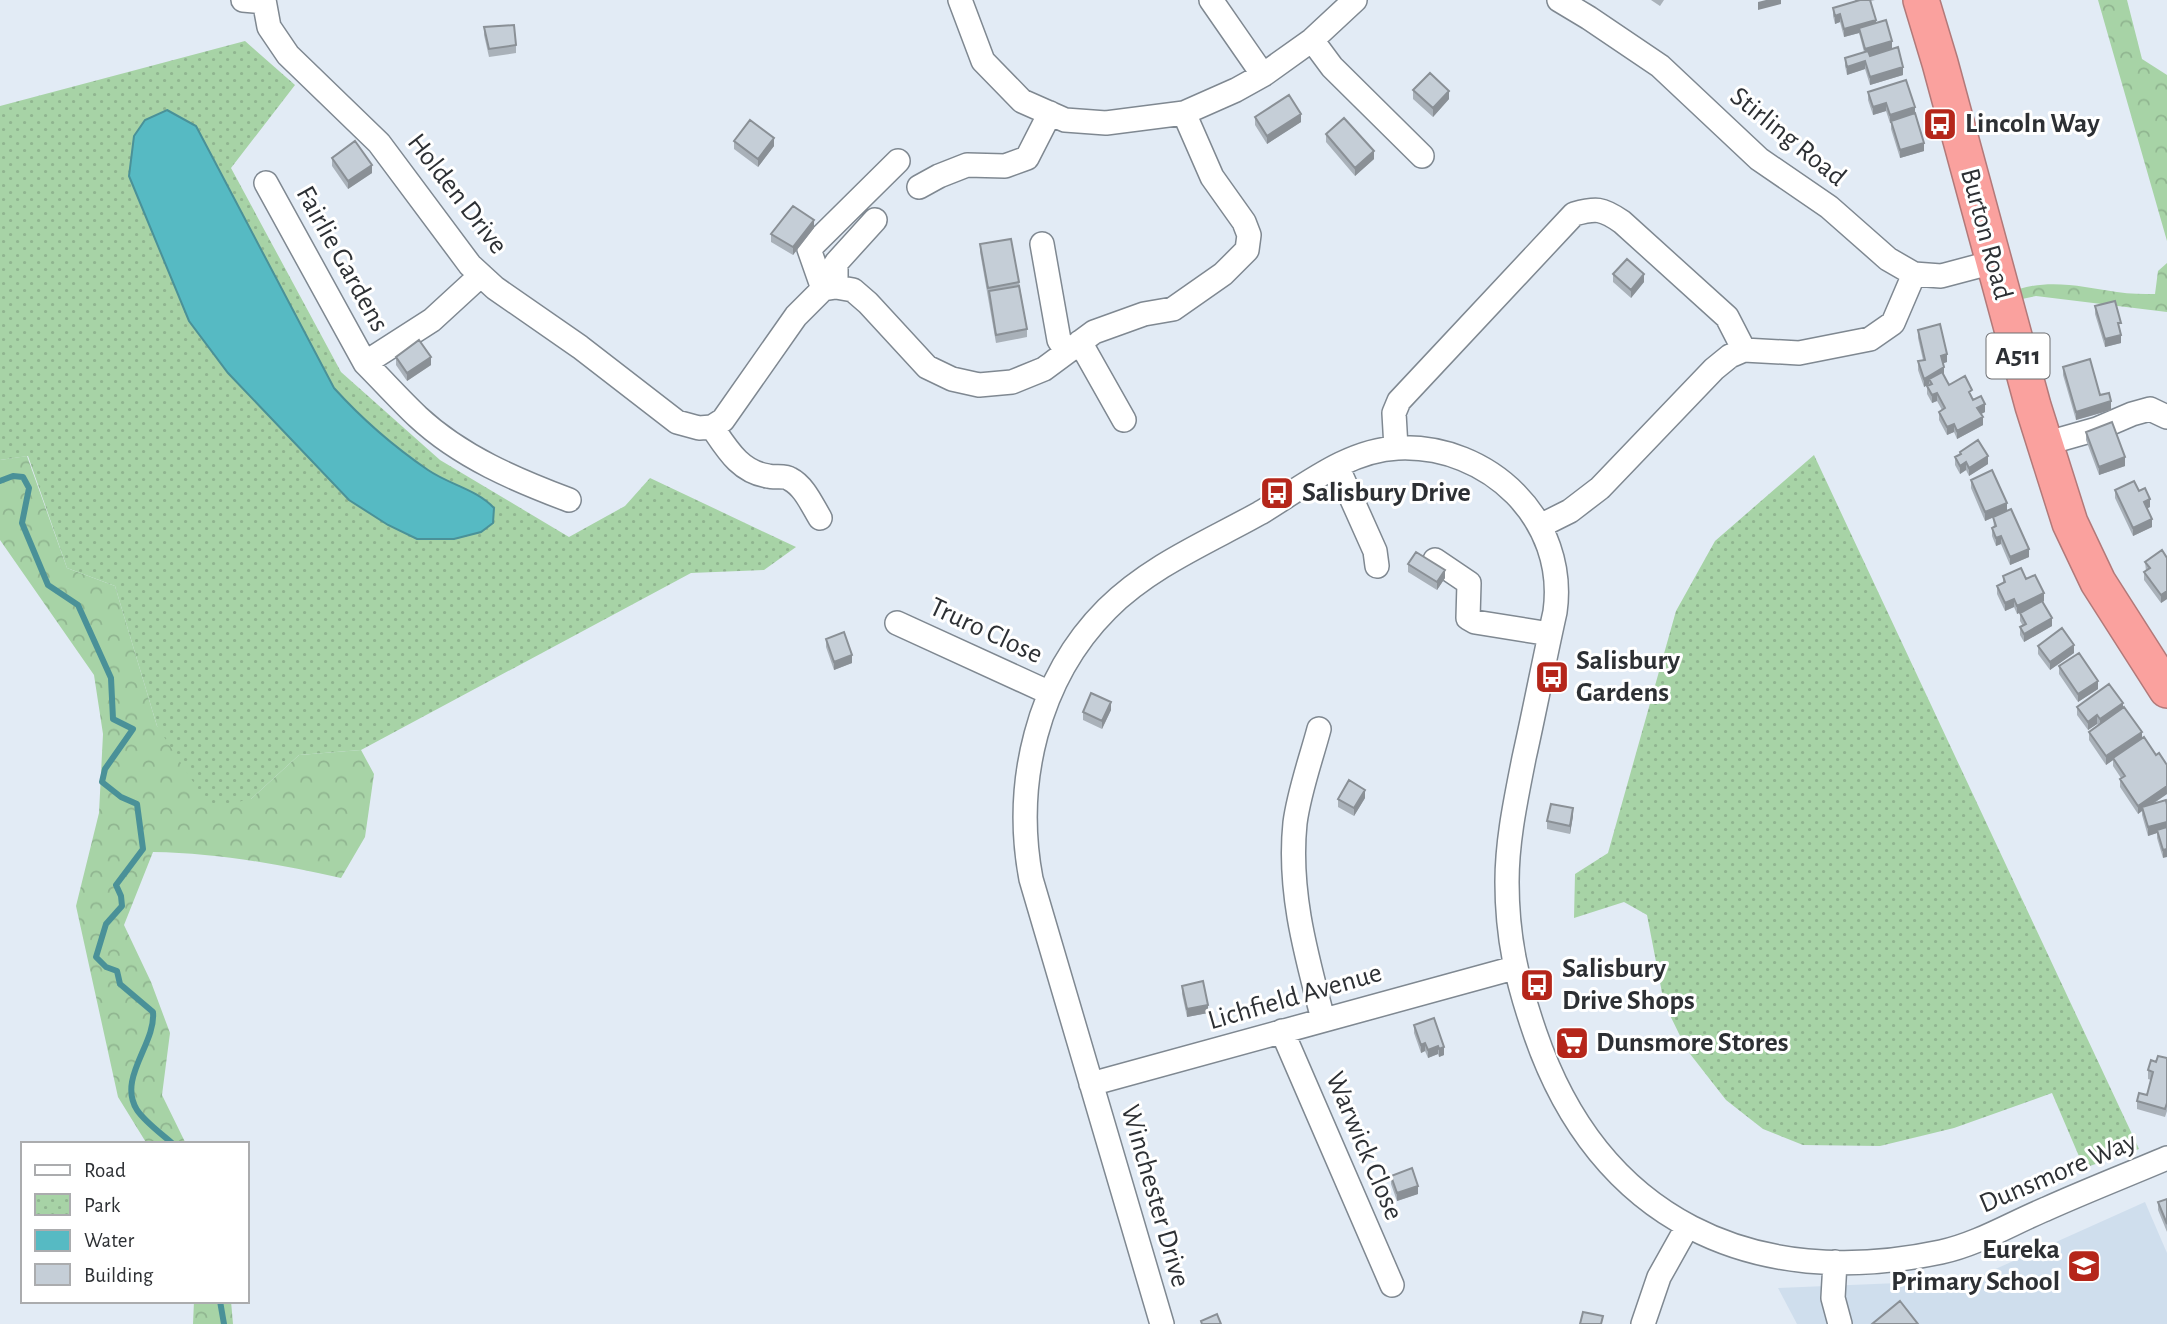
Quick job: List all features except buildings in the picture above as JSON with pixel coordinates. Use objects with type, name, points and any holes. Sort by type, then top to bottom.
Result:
[{"type":"highway","name":"Burton Road","points":[[1921,0],[2044,444],[2065,510],[2083,555],[2114,609],[2166,687]]},
{"type":"street","points":[[960,0],[982,61],[1022,101],[1065,120],[1107,123],[1184,113],[1236,90],[1263,75],[1312,40],[1355,0]]},
{"type":"street","points":[[1211,0],[1263,75]]},
{"type":"street","name":"Stirling Road","points":[[1559,0],[1660,66],[1759,159],[1829,207],[1888,259],[1914,274]]},
{"type":"street","name":"Holden Drive","points":[[257,1],[269,27],[288,55],[379,143],[470,265],[495,288],[580,346],[677,422],[699,429],[712,427]]},
{"type":"street","points":[[1312,40],[1332,67],[1422,156]]},
{"type":"street","points":[[919,187],[967,165],[1005,166],[1027,158],[1049,113]]},
{"type":"street","points":[[830,288],[853,290],[927,367],[952,379],[979,385],[1012,382],[1044,369],[1094,332],[1144,314],[1173,309],[1223,274],[1247,250],[1249,235],[1244,222],[1212,177],[1184,113]]},
{"type":"street","points":[[830,288],[809,249],[898,161]]},
{"type":"street","name":"Fairlie Gardens","points":[[266,183],[365,363],[420,419],[467,453],[515,480],[569,500]]},
{"type":"street","points":[[1396,448],[1394,413],[1399,401],[1574,214],[1591,209],[1606,211],[1622,222],[1696,288],[1727,317],[1744,351]]},
{"type":"street","points":[[820,518],[800,488],[789,477],[767,477],[748,469],[732,456],[712,427],[723,420],[796,316],[830,288],[836,263],[875,220]]},
{"type":"street","points":[[1042,244],[1059,340],[1074,347],[1124,420]]},
{"type":"street","points":[[1540,526],[1570,511],[1600,488],[1714,369],[1730,356],[1744,351],[1799,353],[1870,339],[1893,323],[1914,274],[1941,276],[1994,262]]},
{"type":"street","name":"Fairlie Gardens","points":[[365,363],[432,320],[481,275]]},
{"type":"street","points":[[2044,444],[2097,429],[2150,409],[2167,416]]},
{"type":"street","points":[[1091,1084],[1031,879],[1024,835],[1024,810],[1031,757],[1060,673],[1107,609],[1129,590],[1190,551],[1262,512],[1307,482],[1337,466],[1396,448],[1430,449],[1462,457],[1504,482],[1540,526],[1552,554],[1558,589],[1511,825],[1507,880],[1518,979],[1541,1052],[1581,1128],[1640,1196],[1687,1227],[1659,1277],[1643,1324]]},
{"type":"street","points":[[1337,466],[1375,551],[1377,566]]},
{"type":"street","points":[[1435,560],[1469,583],[1468,618],[1475,622],[1550,634]]},
{"type":"street","name":"Truro Close","points":[[897,623],[1051,693]]},
{"type":"street","points":[[1319,729],[1296,820],[1294,860],[1300,929],[1323,1019]]},
{"type":"street","name":"Lichfield Avenue","points":[[1091,1084],[1323,1019],[1518,979]]},
{"type":"street","name":"Warwick Close","points":[[1282,1031],[1392,1285]]},
{"type":"street","name":"Winchester Drive","points":[[1091,1084],[1162,1324]]},
{"type":"street","name":"Dunsmore Way","points":[[1687,1227],[1759,1254],[1812,1262],[1877,1261],[1944,1252],[2167,1158]]},
{"type":"street","points":[[1835,1262],[1833,1298],[1840,1324]]},
{"type":"shaded area","name":"Eureka Primary School","points":[[2145,1202],[2167,1253],[2167,1324],[1797,1324],[1778,1288],[1971,1280]]},
{"type":"green space","points":[[2098,0],[2127,0],[2142,59],[2167,75],[2167,241]]},
{"type":"green space","points":[[245,41],[295,85],[231,168],[341,372],[440,460],[569,537],[625,506],[650,478],[796,547],[764,570],[691,573],[361,750],[299,755],[251,799],[210,808],[157,726],[115,586],[67,568],[28,456],[0,460],[0,106]]},
{"type":"green space","points":[[2167,263],[2167,312],[2036,296],[2022,299],[2019,289],[2056,284],[2155,294],[2158,271]]},
{"type":"green space","points":[[1814,455],[2139,1149],[2084,1168],[2052,1093],[1954,1128],[1880,1146],[1803,1145],[1763,1129],[1726,1100],[1687,1050],[1664,1003],[1647,915],[1624,902],[1574,918],[1575,874],[1608,853],[1676,611],[1715,541]]},
{"type":"green space","points":[[27,456],[67,568],[115,586],[157,726],[251,799],[299,755],[361,750],[374,774],[365,837],[341,878],[248,860],[153,852],[124,925],[151,982],[170,1033],[162,1095],[185,1142],[146,1142],[118,1097],[76,906],[99,813],[103,734],[94,675],[0,540],[0,460]]},
{"type":"green space","points":[[194,1303],[231,1303],[233,1324],[193,1324]]},
{"type":"water","points":[[167,110],[196,126],[334,388],[390,442],[415,461],[487,502],[494,508],[493,523],[481,532],[454,539],[417,539],[388,525],[349,500],[228,373],[189,321],[129,176],[134,136],[145,120]]},
{"type":"waterway","points":[[0,481],[13,476],[23,477],[29,488],[22,523],[48,585],[78,605],[111,678],[113,719],[133,729],[105,769],[102,782],[121,797],[137,804],[143,849],[116,885],[122,906],[106,924],[96,957],[106,967],[117,971],[120,984],[153,1012],[149,1036],[134,1073],[132,1098],[141,1115],[171,1142]]},
{"type":"waterway","points":[[220,1303],[224,1324]]},
{"type":"place","name":"Lincoln Way","points":[[1940,124]]},
{"type":"place","name":"Salisbury Drive","points":[[1277,493]]},
{"type":"place","name":"Salisbury Gardens","points":[[1552,677]]},
{"type":"place","name":"Salisbury Drive Shops","points":[[1537,985]]},
{"type":"place","name":"Dunsmore Stores","points":[[1572,1043]]},
{"type":"place","name":"Eureka Primary School","points":[[2084,1266]]}]
